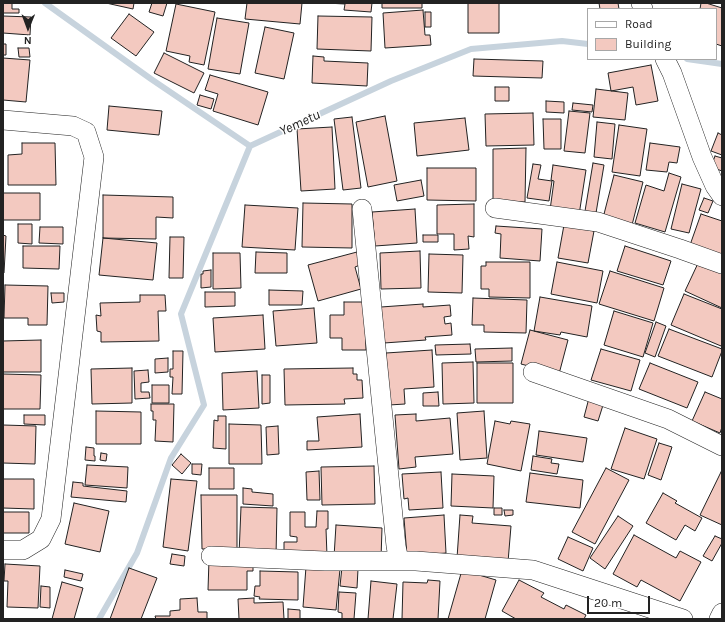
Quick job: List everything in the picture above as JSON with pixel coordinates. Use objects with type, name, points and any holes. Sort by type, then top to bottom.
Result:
[{"type":"street","points":[[669,66],[702,157],[714,186],[722,196]]},
{"type":"street","points":[[3,120],[73,126],[86,132],[94,158],[51,519],[41,539],[24,550],[3,550]]},
{"type":"street","points":[[495,208],[598,222],[722,264]]},
{"type":"street","points":[[362,209],[396,546],[399,561]]},
{"type":"street","points":[[533,372],[668,419],[722,446]]},
{"type":"street","points":[[211,556],[325,561],[399,561],[533,570],[683,619]]},
{"type":"street","points":[[719,619],[722,613]]},
{"type":"building","points":[[3,3],[12,3],[12,9],[19,9],[19,13],[3,13]]},
{"type":"building","points":[[106,3],[134,3],[133,9]]},
{"type":"building","points":[[152,3],[167,3],[163,16],[149,12]]},
{"type":"building","points":[[247,3],[302,3],[300,24],[245,19]]},
{"type":"building","points":[[326,3],[372,3],[371,12],[344,10],[345,4]]},
{"type":"building","points":[[382,3],[422,3],[422,8],[382,8]]},
{"type":"building","points":[[468,3],[499,3],[499,33],[468,33]]},
{"type":"building","points":[[599,3],[618,3],[619,8],[600,8]]},
{"type":"building","points":[[701,3],[706,3],[722,8],[722,46],[717,44],[717,8],[700,8]]},
{"type":"building","points":[[176,4],[215,12],[204,65],[189,62],[190,56],[166,51]]},
{"type":"building","points":[[423,10],[425,35],[430,35],[431,45],[385,48],[383,13]]},
{"type":"building","points":[[425,12],[431,12],[431,27],[425,27]]},
{"type":"building","points":[[129,14],[154,32],[136,56],[111,38]]},
{"type":"building","points":[[3,16],[31,17],[30,35],[3,33]]},
{"type":"building","points":[[318,16],[372,17],[371,51],[317,49]]},
{"type":"building","points":[[217,18],[249,23],[240,74],[208,69]]},
{"type":"building","points":[[265,27],[294,33],[284,79],[255,73]]},
{"type":"building","points":[[3,44],[6,44],[6,55],[3,55]]},
{"type":"building","points":[[18,48],[29,48],[30,57],[19,57]]},
{"type":"building","points":[[164,53],[204,73],[194,93],[154,73]]},
{"type":"building","points":[[313,56],[324,57],[324,61],[368,63],[367,86],[312,83]]},
{"type":"building","points":[[3,58],[30,60],[26,102],[3,100]]},
{"type":"building","points":[[474,59],[543,61],[542,78],[473,76]]},
{"type":"building","points":[[651,65],[658,101],[636,105],[633,87],[611,91],[608,73]]},
{"type":"building","points":[[210,75],[268,92],[258,125],[213,111],[218,94],[205,90]]},
{"type":"building","points":[[495,87],[509,87],[509,101],[495,101]]},
{"type":"building","points":[[596,89],[628,93],[625,120],[593,117]]},
{"type":"building","points":[[200,95],[214,99],[211,109],[197,105]]},
{"type":"building","points":[[546,101],[564,102],[564,113],[546,112]]},
{"type":"building","points":[[573,103],[593,105],[592,112],[572,110]]},
{"type":"building","points":[[109,106],[162,111],[159,135],[107,130]]},
{"type":"building","points":[[569,111],[590,113],[585,153],[564,151]]},
{"type":"building","points":[[533,113],[534,145],[486,146],[485,114]]},
{"type":"building","points":[[385,116],[397,181],[368,187],[356,122]]},
{"type":"building","points":[[352,117],[361,188],[343,190],[334,119]]},
{"type":"building","points":[[465,118],[469,150],[417,156],[414,123]]},
{"type":"building","points":[[543,119],[561,119],[561,149],[544,149]]},
{"type":"building","points":[[597,122],[615,124],[612,159],[594,157]]},
{"type":"building","points":[[619,125],[647,129],[640,176],[612,172]]},
{"type":"building","points":[[332,127],[335,189],[301,191],[297,129]]},
{"type":"building","points":[[718,133],[722,135],[722,155],[711,151]]},
{"type":"building","points":[[22,143],[55,143],[56,185],[8,185],[8,155],[22,154]]},
{"type":"building","points":[[650,143],[680,147],[677,163],[669,162],[667,172],[646,170]]},
{"type":"building","points":[[526,148],[525,202],[493,202],[493,149]]},
{"type":"building","points":[[715,156],[722,158],[722,171],[711,167]]},
{"type":"building","points":[[593,163],[604,165],[596,213],[585,211]]},
{"type":"building","points":[[533,164],[541,165],[538,179],[552,181],[549,201],[527,198]]},
{"type":"building","points":[[553,165],[586,170],[579,215],[550,210],[554,181],[551,180]]},
{"type":"building","points":[[427,168],[476,168],[476,201],[427,200]]},
{"type":"building","points":[[669,173],[681,177],[665,232],[635,223],[646,185],[664,191]]},
{"type":"building","points":[[614,175],[643,182],[632,225],[603,218]]},
{"type":"building","points":[[421,180],[424,196],[397,201],[394,185]]},
{"type":"building","points":[[682,184],[701,189],[689,233],[671,229]]},
{"type":"building","points":[[3,193],[40,193],[40,220],[3,220]]},
{"type":"building","points":[[103,195],[173,197],[173,218],[156,217],[156,239],[103,238]]},
{"type":"building","points":[[704,198],[713,201],[708,213],[699,210]]},
{"type":"building","points":[[303,203],[352,204],[352,248],[302,247]]},
{"type":"building","points":[[474,204],[474,237],[468,236],[469,249],[454,250],[454,234],[437,234],[437,205]]},
{"type":"building","points":[[245,205],[298,208],[295,250],[242,247]]},
{"type":"building","points":[[415,209],[417,243],[375,246],[372,212]]},
{"type":"building","points":[[701,214],[722,221],[722,256],[690,245]]},
{"type":"building","points":[[18,224],[32,224],[32,244],[18,243]]},
{"type":"building","points":[[564,225],[594,231],[588,263],[558,258]]},
{"type":"building","points":[[496,226],[542,229],[540,261],[500,258],[501,234],[495,233]]},
{"type":"building","points":[[40,227],[63,227],[63,244],[39,243]]},
{"type":"building","points":[[3,235],[6,236],[4,273],[3,273]]},
{"type":"building","points":[[423,235],[438,235],[438,242],[423,242]]},
{"type":"building","points":[[170,237],[184,237],[183,278],[169,278]]},
{"type":"building","points":[[103,238],[157,243],[153,280],[99,275]]},
{"type":"building","points":[[23,246],[60,246],[59,269],[23,268]]},
{"type":"building","points":[[625,246],[671,261],[663,285],[617,271]]},
{"type":"building","points":[[420,251],[421,288],[381,289],[380,253]]},
{"type":"building","points":[[256,252],[287,253],[287,273],[255,273]]},
{"type":"building","points":[[357,252],[360,265],[355,267],[361,289],[318,301],[308,265]]},
{"type":"building","points":[[213,253],[240,253],[241,288],[213,289]]},
{"type":"building","points":[[429,254],[463,255],[462,293],[428,292]]},
{"type":"building","points":[[700,259],[722,269],[722,308],[685,291]]},
{"type":"building","points":[[486,262],[530,262],[530,298],[489,297],[489,289],[481,289],[481,266],[486,266]]},
{"type":"building","points":[[557,262],[603,271],[597,303],[551,294]]},
{"type":"building","points":[[211,270],[211,287],[201,288],[201,274],[203,274],[203,271]]},
{"type":"building","points":[[610,271],[664,288],[654,321],[599,304]]},
{"type":"building","points":[[5,285],[48,286],[47,325],[28,325],[28,318],[4,318]]},
{"type":"building","points":[[269,290],[303,291],[302,305],[269,305]]},
{"type":"building","points":[[205,292],[235,292],[235,306],[205,307]]},
{"type":"building","points":[[51,293],[64,293],[64,302],[52,303]]},
{"type":"building","points":[[684,294],[722,309],[721,346],[671,325]]},
{"type":"building","points":[[140,295],[165,295],[166,311],[158,311],[159,341],[101,342],[101,332],[97,331],[96,315],[101,316],[100,303],[140,302]]},
{"type":"building","points":[[540,297],[592,306],[587,337],[561,332],[560,335],[534,331]]},
{"type":"building","points":[[473,298],[527,300],[526,333],[484,332],[484,325],[472,325]]},
{"type":"building","points":[[344,302],[365,302],[366,350],[342,350],[342,338],[330,338],[330,315],[344,315]]},
{"type":"building","points":[[423,304],[423,307],[450,305],[451,316],[444,317],[445,324],[451,323],[452,335],[425,337],[426,340],[384,343],[381,307]]},
{"type":"building","points":[[314,308],[317,343],[276,346],[273,311]]},
{"type":"building","points":[[614,311],[653,323],[643,357],[604,345]]},
{"type":"building","points":[[263,315],[265,349],[215,352],[213,318]]},
{"type":"building","points":[[656,322],[666,326],[655,357],[645,353]]},
{"type":"building","points":[[669,329],[722,349],[712,377],[658,356]]},
{"type":"building","points":[[530,330],[568,340],[559,374],[521,364]]},
{"type":"building","points":[[41,340],[41,372],[3,372],[3,341]]},
{"type":"building","points":[[470,344],[471,354],[436,355],[435,345]]},
{"type":"building","points":[[512,348],[512,361],[476,362],[475,349]]},
{"type":"building","points":[[601,349],[640,360],[631,391],[591,380]]},
{"type":"building","points":[[432,350],[434,387],[404,389],[405,404],[389,405],[386,353]]},
{"type":"building","points":[[173,351],[183,351],[182,394],[172,394],[173,377],[170,377],[170,369],[173,369]]},
{"type":"building","points":[[168,358],[168,372],[155,373],[155,359]]},
{"type":"building","points":[[473,362],[474,403],[443,404],[442,363]]},
{"type":"building","points":[[477,363],[513,363],[513,403],[477,403]]},
{"type":"building","points":[[650,363],[698,382],[687,408],[639,389]]},
{"type":"building","points":[[132,368],[132,403],[92,404],[91,369]]},
{"type":"building","points":[[353,368],[353,374],[357,374],[357,380],[362,380],[363,398],[344,399],[345,404],[285,405],[284,369]]},
{"type":"building","points":[[148,370],[149,382],[141,383],[141,392],[149,392],[150,398],[135,399],[134,371]]},
{"type":"building","points":[[257,371],[259,408],[223,410],[222,373]]},
{"type":"building","points":[[3,374],[41,375],[40,409],[3,409]]},
{"type":"building","points":[[262,375],[270,375],[270,403],[262,404]]},
{"type":"building","points":[[152,385],[169,385],[169,403],[152,403]]},
{"type":"building","points":[[438,392],[439,406],[423,406],[423,393]]},
{"type":"building","points":[[705,392],[722,399],[722,427],[720,433],[692,421]]},
{"type":"building","points":[[589,398],[604,402],[598,421],[584,417]]},
{"type":"building","points":[[151,404],[174,404],[173,442],[155,441],[156,420],[153,420]]},
{"type":"building","points":[[96,411],[141,412],[141,444],[96,444]]},
{"type":"building","points":[[484,411],[487,458],[460,460],[457,413]]},
{"type":"building","points":[[360,414],[362,447],[307,450],[307,441],[319,441],[317,417]]},
{"type":"building","points":[[416,414],[416,421],[450,418],[453,454],[415,457],[416,467],[399,469],[395,415]]},
{"type":"building","points":[[24,415],[45,415],[45,425],[24,424]]},
{"type":"building","points":[[218,416],[226,416],[226,449],[213,448],[214,420],[218,421]]},
{"type":"building","points":[[495,421],[510,424],[511,421],[530,424],[521,471],[487,464]]},
{"type":"building","points":[[229,424],[261,425],[262,464],[229,464]]},
{"type":"building","points":[[3,425],[36,426],[35,464],[3,463]]},
{"type":"building","points":[[278,426],[279,454],[267,455],[266,427]]},
{"type":"building","points":[[625,428],[657,439],[644,479],[611,469]]},
{"type":"building","points":[[539,431],[587,438],[583,462],[536,455]]},
{"type":"building","points":[[659,443],[672,447],[661,480],[648,475]]},
{"type":"building","points":[[86,447],[94,448],[95,461],[85,460]]},
{"type":"building","points":[[101,453],[107,454],[106,461],[100,460]]},
{"type":"building","points":[[181,454],[191,463],[182,474],[172,465]]},
{"type":"building","points":[[533,456],[552,459],[551,463],[559,464],[557,474],[531,470]]},
{"type":"building","points":[[192,464],[202,464],[201,475],[192,474]]},
{"type":"building","points":[[87,465],[128,467],[127,488],[85,485]]},
{"type":"building","points":[[374,466],[375,504],[322,505],[321,467]]},
{"type":"building","points":[[209,468],[234,468],[234,489],[209,489]]},
{"type":"building","points":[[606,468],[629,480],[595,544],[572,532]]},
{"type":"building","points":[[319,471],[320,500],[307,500],[306,472]]},
{"type":"building","points":[[441,472],[443,508],[409,510],[408,498],[404,499],[402,474]]},
{"type":"building","points":[[722,472],[722,525],[700,515]]},
{"type":"building","points":[[530,473],[583,480],[580,508],[526,502]]},
{"type":"building","points":[[452,474],[494,476],[493,508],[451,506]]},
{"type":"building","points":[[3,479],[34,479],[34,509],[3,508]]},
{"type":"building","points":[[171,479],[197,481],[188,551],[163,547]]},
{"type":"building","points":[[73,482],[83,483],[83,486],[127,491],[126,502],[71,497]]},
{"type":"building","points":[[243,488],[252,489],[252,492],[273,494],[273,506],[243,504]]},
{"type":"building","points":[[663,493],[677,501],[675,503],[702,518],[695,531],[685,525],[676,540],[646,523]]},
{"type":"building","points":[[201,495],[237,495],[237,549],[202,549]]},
{"type":"building","points":[[74,503],[109,511],[100,552],[65,544]]},
{"type":"building","points":[[241,507],[277,508],[276,556],[239,555]]},
{"type":"building","points":[[494,508],[502,508],[502,515],[494,515]]},
{"type":"building","points":[[504,510],[513,510],[513,515],[505,516]]},
{"type":"building","points":[[317,511],[328,511],[328,529],[326,529],[327,556],[284,556],[284,542],[297,542],[297,537],[290,536],[290,512],[305,512],[305,527],[316,527]]},
{"type":"building","points":[[3,512],[29,512],[29,533],[3,533]]},
{"type":"building","points":[[444,515],[446,553],[407,556],[404,518]]},
{"type":"building","points":[[460,515],[473,516],[472,523],[511,526],[508,562],[457,558]]},
{"type":"building","points":[[618,516],[633,526],[605,569],[590,558]]},
{"type":"building","points":[[336,525],[382,528],[381,559],[334,557]]},
{"type":"building","points":[[634,535],[676,558],[680,551],[701,562],[680,601],[641,580],[637,587],[613,574]]},
{"type":"building","points":[[715,536],[722,539],[722,543],[712,561],[703,556]]},
{"type":"building","points":[[568,537],[593,548],[583,571],[558,559]]},
{"type":"building","points":[[172,554],[185,556],[184,566],[170,564]]},
{"type":"building","points":[[209,560],[253,561],[253,571],[247,571],[247,590],[208,590]]},
{"type":"building","points":[[5,564],[40,566],[38,608],[7,607],[8,581],[4,581]]},
{"type":"building","points":[[306,567],[340,569],[336,610],[303,607]]},
{"type":"building","points":[[342,567],[358,569],[357,588],[340,586]]},
{"type":"building","points":[[129,568],[157,578],[141,619],[110,619]]},
{"type":"building","points":[[65,570],[83,574],[81,581],[64,577]]},
{"type":"building","points":[[462,570],[496,580],[485,619],[448,619]]},
{"type":"building","points":[[260,571],[298,572],[298,600],[259,599],[260,597],[254,596],[255,586],[260,586]]},
{"type":"building","points":[[428,580],[440,581],[438,619],[402,619],[403,582],[427,583]]},
{"type":"building","points":[[519,580],[544,593],[541,597],[564,609],[566,605],[586,615],[584,619],[516,619],[502,611]]},
{"type":"building","points":[[371,581],[397,584],[393,619],[368,619]]},
{"type":"building","points":[[62,582],[83,588],[74,619],[52,619]]},
{"type":"building","points":[[41,586],[50,587],[50,608],[40,607]]},
{"type":"building","points":[[339,592],[356,593],[354,619],[342,619],[342,613],[338,612]]},
{"type":"building","points":[[197,598],[198,612],[207,612],[207,619],[156,619],[155,616],[170,616],[170,611],[180,610],[180,599]]},
{"type":"building","points":[[254,598],[254,603],[283,602],[284,619],[239,619],[238,599]]},
{"type":"building","points":[[288,609],[300,610],[300,619],[288,619]]},
{"type":"waterway","name":"Yemetu","points":[[45,3],[151,79],[250,146],[391,81],[471,49],[562,41],[587,44]]},
{"type":"waterway","name":"Yemetu","points":[[694,60],[722,64]]},
{"type":"waterway","points":[[99,619],[137,553],[171,458],[204,405],[181,314],[250,146]]}]
